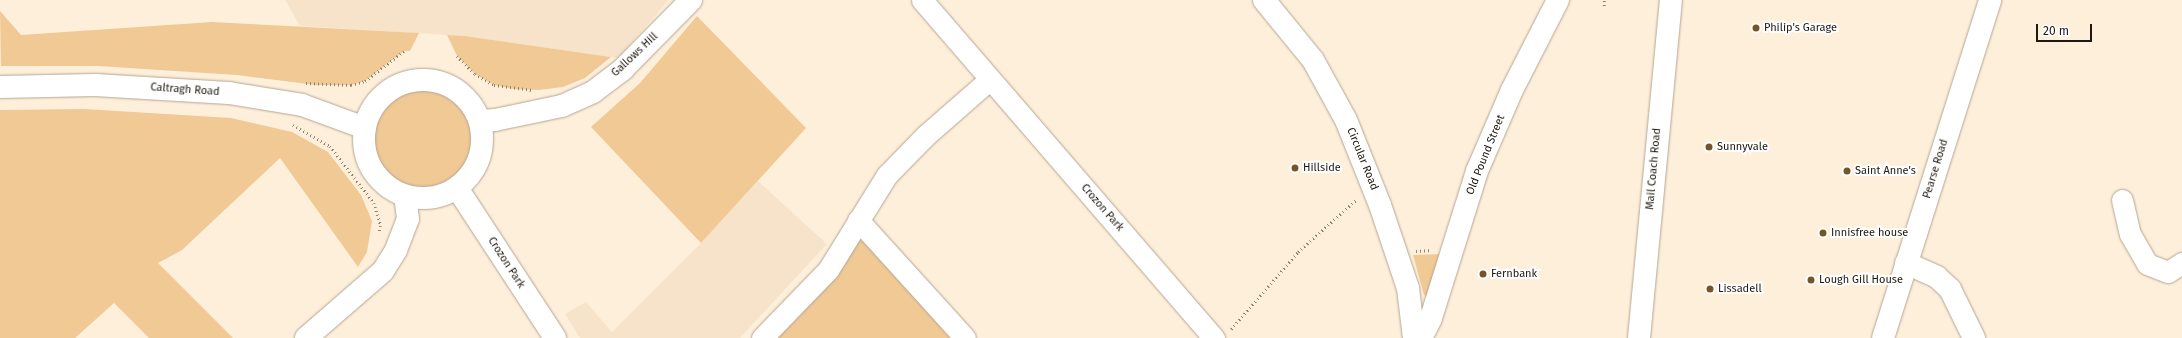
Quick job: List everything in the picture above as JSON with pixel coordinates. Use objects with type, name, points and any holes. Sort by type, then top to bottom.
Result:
[{"type":"street","name":"Gallows Hill","points":[[480,121],[562,106],[593,92],[623,69],[691,0]]},
{"type":"street","name":"Crozon Park","points":[[922,0],[990,79],[1220,336]]},
{"type":"street","name":"Circular Road","points":[[1264,0],[1313,60],[1346,120],[1372,186],[1408,288],[1414,338]]},
{"type":"street","name":"Old Pound Street","points":[[1421,338],[1432,318],[1477,171],[1512,90],[1558,0]]},
{"type":"street","name":"Mail Coach Road","points":[[1639,338],[1671,0]]},
{"type":"street","name":"Pearse Road","points":[[1883,338],[1990,0]]},
{"type":"street","points":[[762,338],[828,270],[887,175],[925,136],[990,79]]},
{"type":"street","points":[[420,80],[439,82],[457,90],[471,103],[480,121],[483,140],[480,158],[471,175],[457,188],[432,198],[405,196],[390,188],[377,177],[368,161],[364,145],[365,128],[372,109],[384,94],[401,84],[420,80]]},
{"type":"street","name":"Caltragh Road","points":[[0,88],[95,85],[229,93],[302,104],[365,128]]},
{"type":"street","name":"Crozon Park","points":[[457,188],[555,338]]},
{"type":"street","points":[[306,338],[383,271],[396,250],[408,219],[405,196]]},
{"type":"street","points":[[2122,200],[2130,234],[2147,264],[2168,272],[2182,263]]},
{"type":"street","points":[[858,220],[965,338]]},
{"type":"street","points":[[1906,263],[1937,277],[1950,289],[1974,338]]},
{"type":"path","points":[[1604,0],[1604,6]]},
{"type":"path","points":[[457,56],[476,74],[494,85],[539,90]]},
{"type":"path","points":[[285,123],[330,146],[355,177],[374,203],[381,226],[377,240]]},
{"type":"path","points":[[1220,336],[1298,252],[1372,186]]},
{"type":"path","points":[[1396,252],[1453,249]]},
{"type":"shaded area","points":[[285,0],[669,0],[618,58],[465,36],[300,26]]},
{"type":"shaded area","points":[[0,11],[21,35],[212,22],[419,33],[410,51],[404,51],[365,81],[351,85],[316,85],[237,75],[98,66],[1,66]]},
{"type":"shaded area","points":[[697,16],[806,128],[701,243],[591,127],[640,83]]},
{"type":"shaded area","points":[[447,35],[465,36],[611,57],[585,78],[563,87],[539,90],[514,89],[494,85],[475,74],[457,56]]},
{"type":"shaded area","points":[[424,88],[443,92],[460,102],[470,119],[474,138],[470,157],[460,174],[443,184],[424,188],[405,184],[388,174],[378,157],[374,138],[378,119],[388,102],[405,92]]},
{"type":"shaded area","points":[[84,109],[231,118],[292,132],[328,152],[361,195],[372,221],[367,252],[358,267],[280,158],[182,250],[158,263],[233,338],[149,338],[114,303],[75,338],[0,338],[0,110]]},
{"type":"shaded area","points":[[758,181],[827,244],[740,338],[580,338],[565,314],[586,302],[612,332],[701,243]]},
{"type":"shaded area","points":[[860,240],[869,244],[950,338],[774,338]]},
{"type":"shaded area","points":[[1442,254],[1428,297],[1424,295],[1413,255]]},
{"type":"place","name":"Philip's Garage","points":[[1756,28]]},
{"type":"place","name":"Sunnyvale","points":[[1709,147]]},
{"type":"place","name":"Hillside","points":[[1295,168]]},
{"type":"place","name":"Saint Anne's","points":[[1847,171]]},
{"type":"place","name":"Innisfree house","points":[[1823,233]]},
{"type":"place","name":"Fernbank","points":[[1483,274]]},
{"type":"place","name":"Lough Gill House","points":[[1811,280]]},
{"type":"place","name":"Lissadell","points":[[1710,289]]}]
